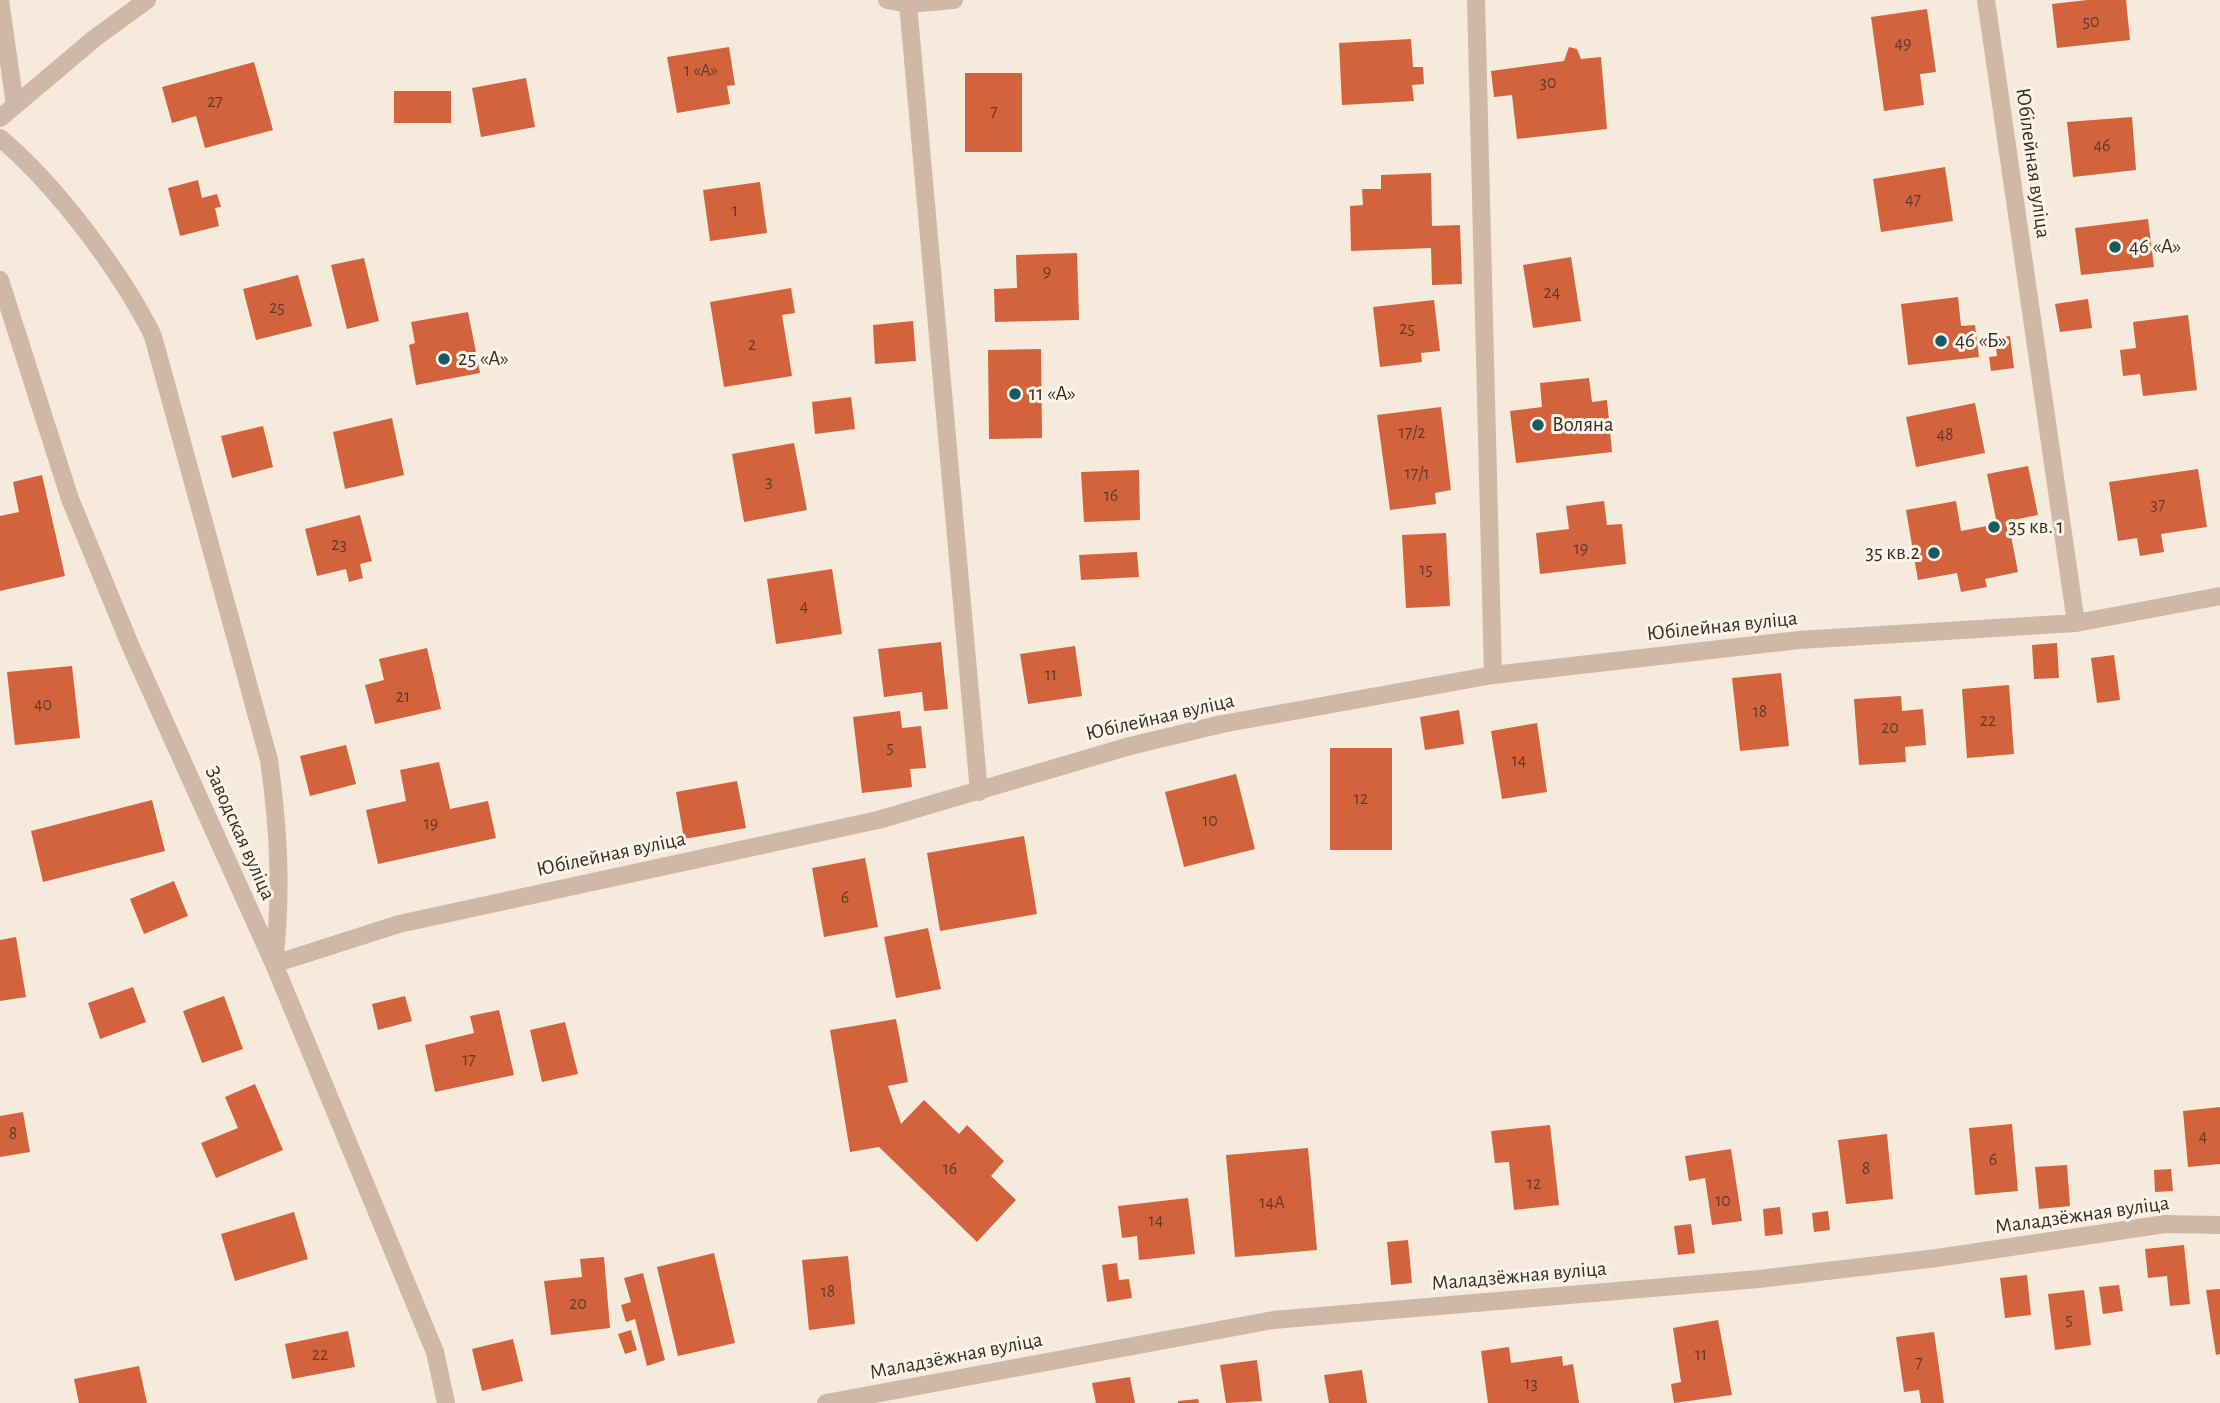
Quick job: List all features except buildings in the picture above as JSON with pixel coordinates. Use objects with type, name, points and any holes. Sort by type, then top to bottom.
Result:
[{"type":"street","points":[[0,0],[15,105]]},
{"type":"street","points":[[0,118],[95,38],[147,0]]},
{"type":"street","points":[[887,0],[908,4],[954,0]]},
{"type":"street","points":[[1476,0],[1493,675]]},
{"type":"street","name":"Юбілейная вуліца","points":[[1986,0],[2076,623]]},
{"type":"street","points":[[908,4],[979,792]]},
{"type":"street","points":[[0,138],[30,163],[133,294],[153,336],[269,760],[278,823],[281,891],[274,964]]},
{"type":"street","name":"Заводская вуліца","points":[[0,280],[70,499],[131,648],[274,964],[435,1352],[446,1403]]},
{"type":"street","name":"Юбілейная вуліца","points":[[274,964],[399,924],[878,820],[1130,746],[1222,724],[1493,675],[1799,640],[2076,623],[2220,596]]},
{"type":"street","name":"Маладзёжная вуліца","points":[[826,1403],[1273,1320],[1759,1279],[1937,1258],[2165,1224],[2220,1225]]},
{"type":"place","name":"46 «А»","points":[[2115,247]]},
{"type":"place","name":"46 «Б»","points":[[1941,341]]},
{"type":"place","name":"25 «А»","points":[[444,359]]},
{"type":"place","name":"11 «А»","points":[[1015,394]]},
{"type":"place","name":"Воляна","points":[[1538,425]]},
{"type":"place","name":"35 кв. 1","points":[[1994,527]]},
{"type":"place","name":"35 кв.2","points":[[1934,553]]}]
